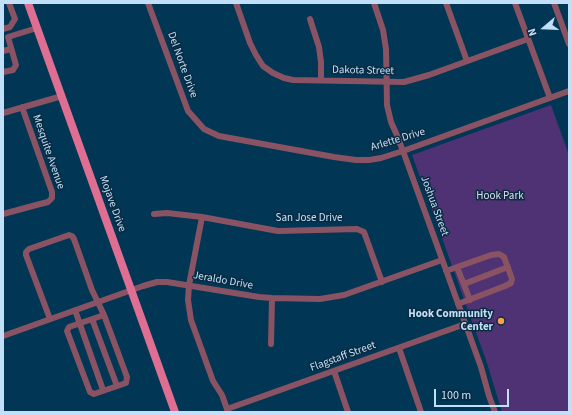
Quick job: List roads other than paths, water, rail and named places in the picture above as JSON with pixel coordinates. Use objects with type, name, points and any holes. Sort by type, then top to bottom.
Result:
[{"type":"main road","name":"Mojave Drive","points":[[28,3],[175,412]]},
{"type":"street","points":[[3,72],[13,70],[16,65],[8,37],[4,29],[10,26],[15,19],[9,3]]},
{"type":"street","name":"Del Norte Drive","points":[[148,3],[188,111],[204,129]]},
{"type":"street","name":"Dakota Street","points":[[236,3],[250,43],[263,66],[273,74],[293,80],[404,82],[420,78],[528,39]]},
{"type":"street","name":"Joshua Street","points":[[374,3],[383,30],[386,49],[387,105],[391,122],[403,151],[481,367],[495,412]]},
{"type":"street","points":[[446,3],[467,61]]},
{"type":"street","points":[[515,3],[550,98]]},
{"type":"street","points":[[554,3],[569,44]]},
{"type":"street","points":[[310,19],[319,47],[321,80]]},
{"type":"street","points":[[8,37],[37,28]]},
{"type":"street","points":[[3,51],[11,49]]},
{"type":"street","name":"Arlette Drive","points":[[204,129],[220,136],[334,157],[356,160],[381,158],[569,90]]},
{"type":"street","points":[[3,113],[62,96]]},
{"type":"street","name":"Mesquite Avenue","points":[[3,214],[48,202],[52,198],[52,192],[22,108]]},
{"type":"street","name":"San Jose Drive","points":[[154,214],[167,212],[278,231],[357,229],[364,232],[382,282]]},
{"type":"street","points":[[202,217],[189,285],[188,300],[191,320],[212,381],[222,395],[228,411]]},
{"type":"street","points":[[50,319],[26,252],[29,249],[69,236],[74,238],[92,290],[104,316],[127,377],[126,382],[94,394],[90,392],[67,331],[69,327],[104,316]]},
{"type":"street","points":[[446,271],[491,255],[499,254],[504,257],[508,267],[512,279],[511,283],[458,304]]},
{"type":"street","name":"Jeraldo Drive","points":[[3,336],[157,282],[189,285],[259,297],[320,299],[344,295],[442,260]]},
{"type":"street","points":[[457,267],[470,300]]},
{"type":"street","points":[[464,284],[508,267]]},
{"type":"street","points":[[271,344],[272,298]]},
{"type":"street","points":[[75,310],[103,390]]},
{"type":"street","points":[[92,319],[117,386]]},
{"type":"street","name":"Flagstaff Street","points":[[228,411],[465,324]]},
{"type":"street","points":[[399,348],[422,412]]},
{"type":"street","points":[[334,371],[348,412]]},
{"type":"place","name":"Hook Community Center","points":[[501,321]]},
{"type":"park label","name":"Hook Park","points":[[500,197]]}]
